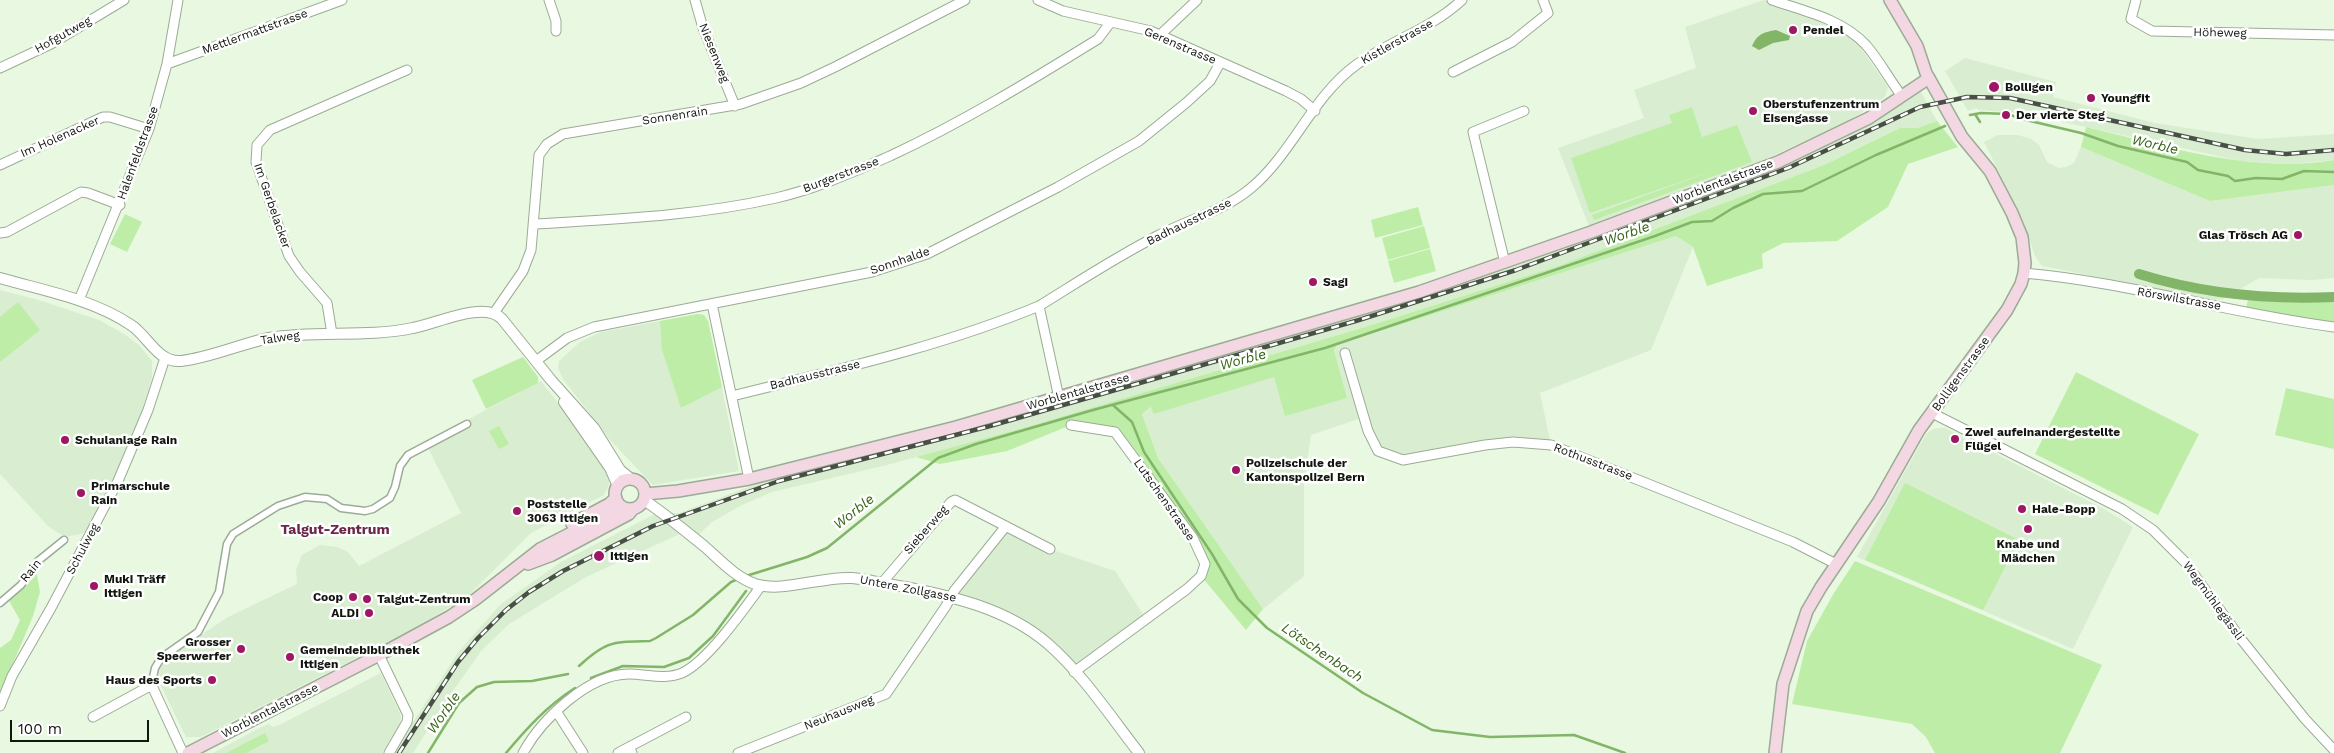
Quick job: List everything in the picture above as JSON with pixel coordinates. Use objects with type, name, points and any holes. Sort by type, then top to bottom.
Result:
[{"type":"main road","name":"Bolligenstrasse","points":[[1775,753],[1783,684],[1807,611],[1879,501],[1919,430],[2007,310],[2021,284],[2024,273],[2025,253],[2022,237],[2012,213],[1986,166],[1962,137],[1929,78],[1919,50],[1890,0]]},
{"type":"main road","name":"Worblentalstrasse","points":[[644,497],[750,480],[956,427],[1419,292],[1592,232],[1778,162],[1852,127],[1929,78]]},
{"type":"main road","points":[[631,479],[641,484],[644,497],[639,506],[624,505],[618,486],[624,480],[631,479]]},
{"type":"main road","name":"Worblentalstrasse","points":[[188,753],[380,655],[463,608],[548,545],[624,505]]},
{"type":"street","name":"Hofgutweg","points":[[0,68],[50,44],[124,0]]},
{"type":"street","name":"Halenfeldstrasse","points":[[80,300],[120,205],[149,129],[167,64],[178,0]]},
{"type":"street","name":"Mettlermattstrasse","points":[[167,64],[342,0]]},
{"type":"street","points":[[548,0],[556,21],[556,31]]},
{"type":"street","name":"Niesenweg","points":[[696,0],[703,28],[735,106]]},
{"type":"street","name":"Sonnenrain","points":[[494,313],[523,271],[531,250],[535,224],[540,155],[547,144],[557,137],[735,106],[801,83],[965,0]]},
{"type":"street","name":"Gerenstrasse","points":[[1038,0],[1064,11],[1151,31],[1301,99],[1315,110]]},
{"type":"street","points":[[1160,35],[1197,0]]},
{"type":"street","name":"Kistlerstrasse","points":[[1315,110],[1342,77],[1357,65],[1440,18],[1462,0]]},
{"type":"street","points":[[1453,72],[1515,40],[1548,13],[1543,0]]},
{"type":"street","points":[[1772,0],[1828,19],[1853,33],[1871,50],[1901,95]]},
{"type":"street","name":"Höheweg","points":[[2136,0],[2130,16],[2132,21],[2152,32],[2334,35]]},
{"type":"street","name":"Burgerstrasse","points":[[535,224],[644,218],[701,212],[778,197],[836,179],[917,143],[989,106],[1098,39],[1110,23]]},
{"type":"street","name":"Sonnhalde","points":[[536,361],[567,338],[594,326],[872,272],[927,254],[1058,187],[1139,141],[1204,86],[1220,63]]},
{"type":"street","name":"Im Gerbelacker","points":[[332,334],[331,318],[327,303],[297,268],[284,244],[256,162],[257,145],[270,130],[407,70]]},
{"type":"street","name":"Badhausstrasse","points":[[732,396],[930,346],[991,326],[1039,306],[1157,236],[1245,193],[1266,174],[1315,110]]},
{"type":"street","points":[[1505,262],[1474,132],[1524,111]]},
{"type":"street","name":"Im Holenacker","points":[[0,165],[103,117],[110,117],[149,129]]},
{"type":"street","points":[[0,233],[7,232],[80,192],[88,193],[120,205]]},
{"type":"street","name":"Rörswilstrasse","points":[[2024,273],[2102,285],[2289,321],[2334,327]]},
{"type":"street","points":[[0,278],[80,300],[108,311],[136,328],[165,358]]},
{"type":"street","points":[[712,304],[750,480]]},
{"type":"street","points":[[1039,306],[1059,398]]},
{"type":"street","name":"Talweg","points":[[165,358],[179,361],[272,338],[393,331],[413,328],[472,313],[484,311],[494,313]]},
{"type":"street","points":[[494,313],[502,319],[551,380],[580,410],[604,442],[620,470],[631,479]]},
{"type":"street","name":"Rothusstrasse","points":[[1345,353],[1368,431],[1378,451],[1403,460],[1485,445],[1513,442],[1552,445],[1793,542],[1836,564]]},
{"type":"street","name":"Schulweg","points":[[0,706],[12,676],[51,608],[118,481],[148,410],[165,358]]},
{"type":"street","points":[[551,380],[610,468],[618,486]]},
{"type":"street","name":"Wegmühlegässli","points":[[1932,413],[2122,509],[2153,530],[2185,562],[2241,639],[2305,718],[2334,750]]},
{"type":"street","points":[[151,687],[155,668],[161,658],[198,632],[219,592],[228,540],[233,534],[278,506],[305,497],[327,499],[341,508],[373,510],[390,498],[400,466],[408,455],[467,424]]},
{"type":"street","name":"Lutschenstrasse","points":[[1071,425],[1115,432],[1193,538],[1205,564],[1201,576],[1187,589],[1074,672]]},
{"type":"street","points":[[523,753],[540,728],[556,711],[594,684],[616,675],[666,676],[685,671],[716,643],[757,584],[736,574],[644,497]]},
{"type":"street","name":"Sieberweg","points":[[882,583],[951,502],[955,500],[1050,549]]},
{"type":"street","points":[[950,596],[1006,526]]},
{"type":"street","name":"Rain","points":[[0,603],[20,584],[38,561],[64,540]]},
{"type":"street","name":"Untere Zollgasse","points":[[757,584],[842,578],[882,583],[950,596],[978,604],[1015,622],[1046,642],[1074,672],[1139,753]]},
{"type":"street","name":"Neuhausweg","points":[[738,753],[886,694],[946,606],[950,596]]},
{"type":"street","points":[[380,655],[408,715],[407,722],[389,753]]},
{"type":"street","points":[[94,717],[151,687]]},
{"type":"street","points":[[151,687],[155,691],[184,753]]},
{"type":"street","points":[[556,711],[582,753]]},
{"type":"street","points":[[618,753],[631,750],[686,717]]},
{"type":"shaded area","name":"Oberstufenzentrum Eisengasse","points":[[1764,0],[1815,20],[1846,35],[1861,48],[1888,87],[1885,97],[1850,120],[1768,158],[1589,226],[1558,148],[1644,118],[1634,90],[1696,68],[1685,27]]},
{"type":"shaded area","points":[[1776,30],[1790,36],[1789,40],[1773,43],[1759,50],[1752,46],[1761,34]]},
{"type":"shaded area","points":[[1965,58],[2056,82],[2053,97],[2155,123],[2258,139],[2334,134],[2334,160],[2289,164],[2241,161],[2022,113],[1978,110],[1977,108],[1968,111],[1945,71]]},
{"type":"shaded area","points":[[1921,92],[1937,121],[1917,128],[1900,128],[1824,165],[1558,266],[1362,328],[1023,428],[887,465],[772,492],[742,505],[712,522],[695,538],[686,531],[586,577],[509,624],[481,651],[413,753],[393,753],[459,651],[501,604],[561,562],[655,514],[679,513],[762,482],[959,433],[1487,275],[1782,166],[1871,124]]},
{"type":"shaded area","points":[[1692,107],[1702,137],[1737,125],[1752,162],[1594,220],[1592,215],[1715,170],[1590,213],[1571,158],[1672,123],[1669,115]]},
{"type":"shaded area","points":[[1937,121],[1958,147],[1908,164],[1888,207],[1837,241],[1783,243],[1762,254],[1763,268],[1707,286],[1693,247],[1676,236],[1337,345],[1334,351],[1347,398],[1285,416],[1274,377],[1154,414],[1151,407],[1142,414],[1158,458],[1263,609],[1246,630],[1201,576],[1205,564],[1193,538],[1115,432],[1071,425],[1007,451],[940,464],[916,457],[1023,428],[1362,328],[1558,266],[1824,165],[1900,128],[1917,128]]},
{"type":"shaded area","points":[[2086,127],[2209,156],[2240,161],[2303,163],[2334,160],[2334,185],[2210,201],[2081,147]]},
{"type":"shaded area","points":[[1998,135],[2018,135],[2031,139],[2039,145],[2047,162],[2059,168],[2074,163],[2081,147],[2210,201],[2334,185],[2334,278],[2311,280],[2259,278],[2223,299],[2215,300],[2042,266],[2035,256],[2022,218],[1984,142]]},
{"type":"shaded area","points":[[1418,207],[1423,225],[1375,238],[1371,220]]},
{"type":"shaded area","points":[[125,214],[142,222],[127,252],[110,244]]},
{"type":"shaded area","points":[[1424,226],[1430,248],[1388,260],[1382,238]]},
{"type":"shaded area","points":[[1676,236],[1693,247],[1651,350],[1540,393],[1551,445],[1513,442],[1403,460],[1378,451],[1364,417],[1311,435],[1304,482],[1304,576],[1263,609],[1158,458],[1142,414],[1152,407],[1335,351],[1337,345]]},
{"type":"shaded area","points":[[1430,249],[1436,271],[1394,283],[1388,261]]},
{"type":"shaded area","name":"Schulanlage Rain","points":[[0,290],[42,301],[99,320],[124,334],[140,346],[152,361],[152,378],[141,413],[108,491],[88,530],[81,534],[65,537],[49,527],[0,474]]},
{"type":"shaded area","points":[[2248,300],[2334,301],[2334,327],[2245,312]]},
{"type":"shaded area","points":[[18,302],[40,330],[0,362],[0,317]]},
{"type":"shaded area","points":[[698,314],[703,315],[708,321],[739,471],[653,485],[610,440],[563,379],[558,368],[559,361],[580,342],[601,332]]},
{"type":"shaded area","points":[[698,314],[704,315],[708,321],[722,387],[681,408],[662,350],[660,321]]},
{"type":"shaded area","points":[[523,357],[538,377],[538,383],[486,409],[472,380]]},
{"type":"shaded area","points":[[2076,372],[2199,434],[2158,515],[2035,454]]},
{"type":"shaded area","points":[[541,381],[594,449],[609,479],[609,485],[604,495],[531,533],[468,596],[413,629],[201,737],[186,737],[160,684],[159,668],[165,659],[228,617],[297,584],[296,570],[302,555],[320,545],[337,547],[348,552],[359,566],[461,513],[425,442]]},
{"type":"shaded area","points":[[2286,388],[2334,399],[2334,449],[2275,435]]},
{"type":"shaded area","points":[[499,426],[509,444],[499,449],[489,431]]},
{"type":"shaded area","points":[[1945,428],[2106,510],[2133,527],[2073,649],[1857,557],[1926,434],[1933,429]]},
{"type":"shaded area","points":[[1905,483],[2019,540],[1983,610],[1865,560]]},
{"type":"shaded area","points":[[1006,526],[1050,549],[1115,571],[1146,619],[1074,672],[1015,622],[951,596]]},
{"type":"shaded area","points":[[1855,561],[2102,665],[2060,753],[1935,753],[1926,737],[1912,724],[1792,704],[1807,641],[1834,593]]},
{"type":"shaded area","points":[[36,570],[40,592],[33,616],[0,694],[0,648],[11,640],[20,620],[9,601]]},
{"type":"shaded area","points":[[381,673],[401,716],[400,724],[382,753],[213,753],[261,727],[269,724],[273,727],[279,725]]},
{"type":"shaded area","points":[[265,733],[269,741],[246,753],[226,753]]},
{"type":"waterway","name":"Worble","points":[[1970,115],[1981,113],[2007,114],[2081,133],[2118,146],[2187,162],[2198,170],[2228,176],[2235,181],[2256,178],[2282,179],[2304,171],[2334,172]]},
{"type":"waterway","points":[[1975,114],[1980,122]]},
{"type":"waterway","name":"Worble","points":[[746,576],[807,557],[827,548],[938,458],[976,444],[1093,410],[1325,348],[1692,222],[1712,221],[1733,208],[1763,194],[1802,191],[1876,155],[1945,126]]},
{"type":"waterway","points":[[2139,274],[2163,281],[2235,294],[2309,298],[2334,297]]},
{"type":"waterway","name":"Lötschenbach","points":[[1114,406],[1132,422],[1144,452],[1212,554],[1238,599],[1267,628],[1363,693],[1432,730],[1490,737],[1574,735],[1625,753]]},
{"type":"waterway","name":"Worble","points":[[579,666],[597,651],[612,644],[650,641],[656,638],[693,615],[731,582],[738,579]]},
{"type":"waterway","points":[[591,678],[623,666],[664,667],[689,658],[713,636],[746,591]]},
{"type":"waterway","name":"Worble","points":[[428,753],[459,703],[477,687],[494,682],[532,681],[568,674]]},
{"type":"waterway","points":[[506,753],[538,718],[555,702],[575,688]]},
{"type":"railway","points":[[399,753],[458,662],[478,638],[506,610],[529,592],[563,571],[653,526],[779,481],[990,426],[1359,320],[1516,270],[1788,168],[1920,107],[1967,97],[2010,98],[2245,150],[2286,154],[2334,150]]},
{"type":"place","name":"Pendel","points":[[1793,30]]},
{"type":"place","name":"Bolligen","points":[[1994,87]]},
{"type":"place","name":"Youngfit","points":[[2091,98]]},
{"type":"place","name":"Oberstufenzentrum Eisengasse","points":[[1753,111]]},
{"type":"place","name":"Der vierte Steg","points":[[2006,115]]},
{"type":"place","name":"Glas Trösch AG","points":[[2298,235]]},
{"type":"place","name":"Sagi","points":[[1313,282]]},
{"type":"place","name":"Zwei aufeinandergestellte Flügel","points":[[1955,439]]},
{"type":"place","name":"Schulanlage Rain","points":[[65,440]]},
{"type":"place","name":"Polizeischule der Kantonspolizei Bern","points":[[1236,470]]},
{"type":"place","name":"Primarschule Rain","points":[[81,493]]},
{"type":"place","name":"Hale-Bopp","points":[[2022,509]]},
{"type":"place","name":"Poststelle 3063 Ittigen","points":[[517,511]]},
{"type":"place","name":"Knabe und Mädchen","points":[[2028,529]]},
{"type":"place","name":"Ittigen","points":[[599,556]]},
{"type":"place","name":"Muki Träff Ittigen","points":[[94,586]]},
{"type":"place","name":"Coop","points":[[353,597]]},
{"type":"place","name":"Talgut-Zentrum","points":[[367,599]]},
{"type":"place","name":"ALDI","points":[[369,613]]},
{"type":"place","name":"Grosser Speerwerfer","points":[[241,649]]},
{"type":"place","name":"Gemeindebibliothek Ittigen","points":[[290,657]]},
{"type":"place","name":"Haus des Sports","points":[[212,680]]},
{"type":"district","name":"Talgut-Zentrum","points":[[335,530]]}]
